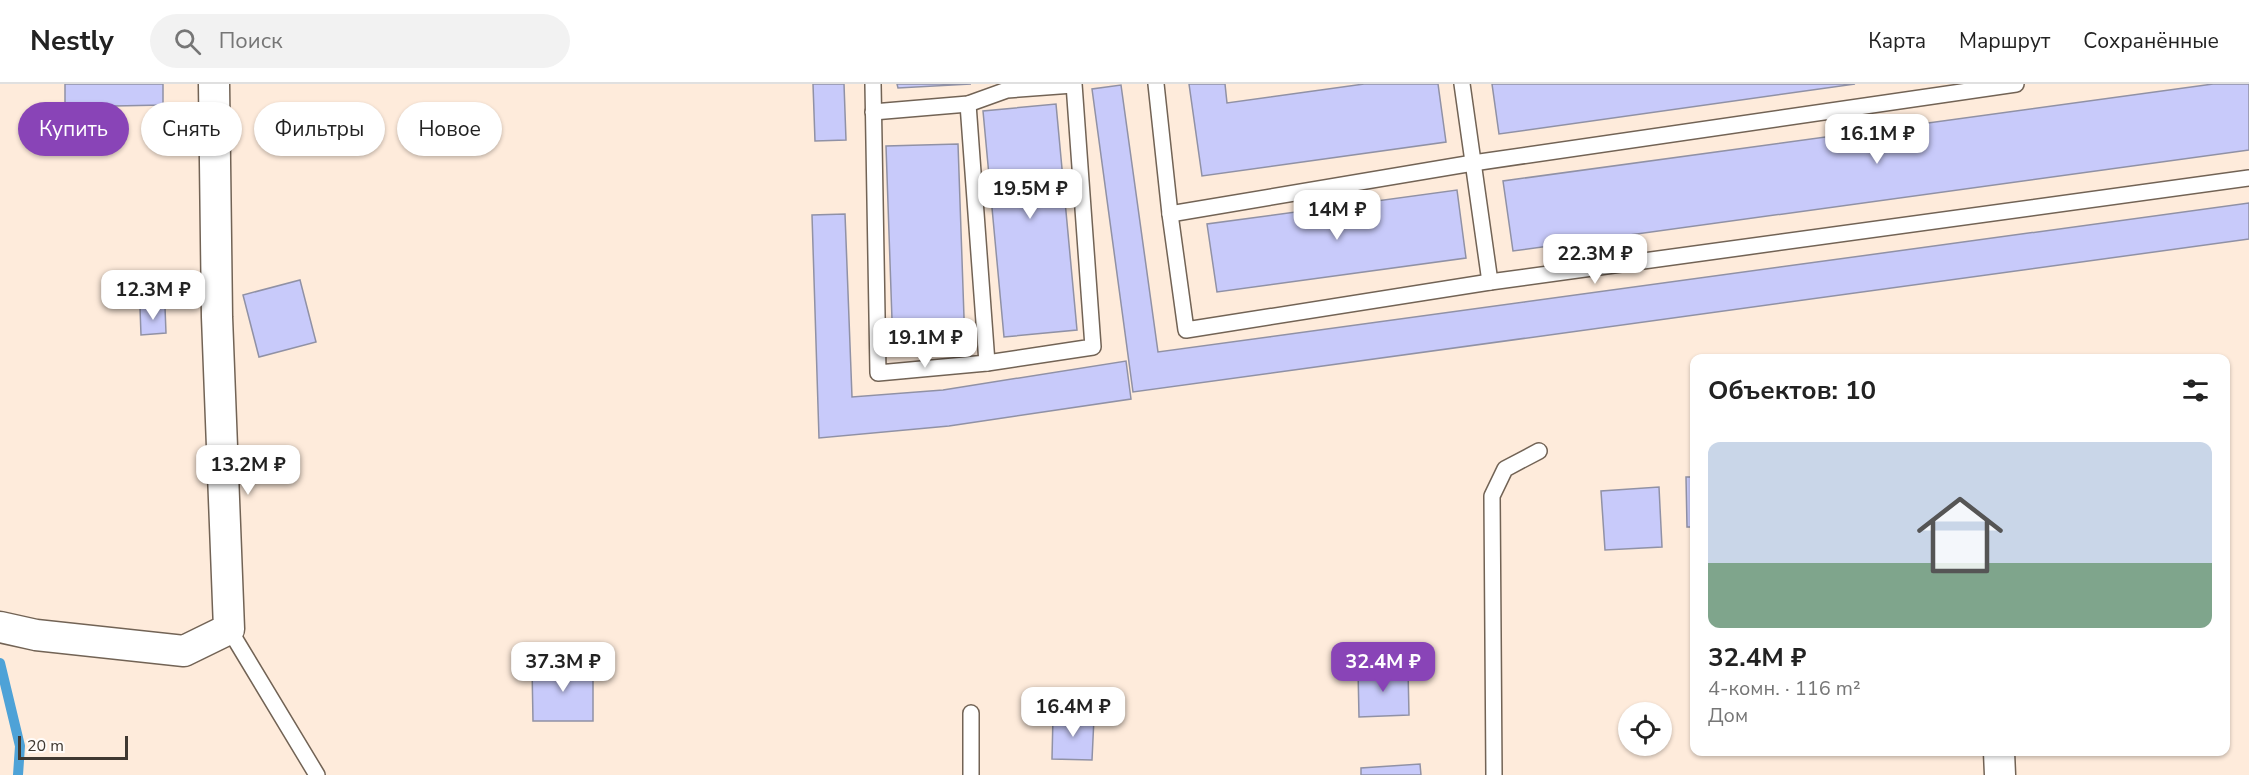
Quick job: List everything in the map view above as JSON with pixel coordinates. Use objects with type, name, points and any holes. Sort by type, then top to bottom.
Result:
[{"type":"street","points":[[0,627],[36,635],[184,651],[230,629],[217,317],[214,84]]},
{"type":"street","points":[[1999,756],[2000,775]]},
{"type":"lane","points":[[873,84],[873,112],[878,373],[987,363],[1093,347],[1073,84],[1007,87],[968,104],[873,112]]},
{"type":"lane","points":[[1156,84],[1170,214],[1186,330],[1490,282],[2249,178]]},
{"type":"lane","points":[[1462,84],[1490,282]]},
{"type":"lane","points":[[1170,214],[1473,163],[2016,84]]},
{"type":"lane","points":[[968,104],[987,363]]},
{"type":"lane","points":[[1494,775],[1492,496],[1505,469],[1539,451]]},
{"type":"lane","points":[[230,629],[317,775]]},
{"type":"lane","points":[[971,713],[971,775]]},
{"type":"building","points":[[65,84],[163,84],[163,102],[141,102],[141,105],[129,106],[129,102],[65,102]]},
{"type":"building","points":[[813,84],[844,84],[846,140],[815,141]]},
{"type":"building","points":[[897,84],[971,84],[898,88]]},
{"type":"building","points":[[1189,84],[1225,84],[1227,103],[1364,84],[1438,84],[1446,142],[1202,176]]},
{"type":"building","points":[[1492,84],[1855,84],[1499,134]]},
{"type":"building","points":[[2213,84],[2249,84],[2249,150],[1513,251],[1503,181]]},
{"type":"building","points":[[1121,85],[1158,352],[2249,203],[2249,239],[1133,392],[1092,89]]},
{"type":"building","points":[[1056,104],[1077,330],[1004,337],[983,111]]},
{"type":"building","points":[[958,144],[965,346],[893,349],[886,146]]},
{"type":"building","points":[[1457,190],[1466,258],[1217,292],[1207,224]]},
{"type":"building","points":[[845,214],[852,397],[943,390],[1126,361],[1131,399],[949,426],[819,438],[812,215]]},
{"type":"building","points":[[300,280],[316,342],[259,357],[243,295]]},
{"type":"building","points":[[165,307],[166,333],[141,335],[140,308]]},
{"type":"building","points":[[1686,477],[1690,477],[1690,527],[1687,527]]},
{"type":"building","points":[[1659,487],[1662,547],[1605,550],[1601,491]]},
{"type":"building","points":[[593,665],[593,721],[533,721],[532,666]]},
{"type":"building","points":[[1408,669],[1409,715],[1359,717],[1358,670]]},
{"type":"building","points":[[1053,716],[1094,718],[1092,760],[1052,759]]},
{"type":"building","points":[[1420,764],[1421,775],[1361,775],[1361,768]]},
{"type":"waterway","points":[[0,663],[20,746],[18,775]]}]
